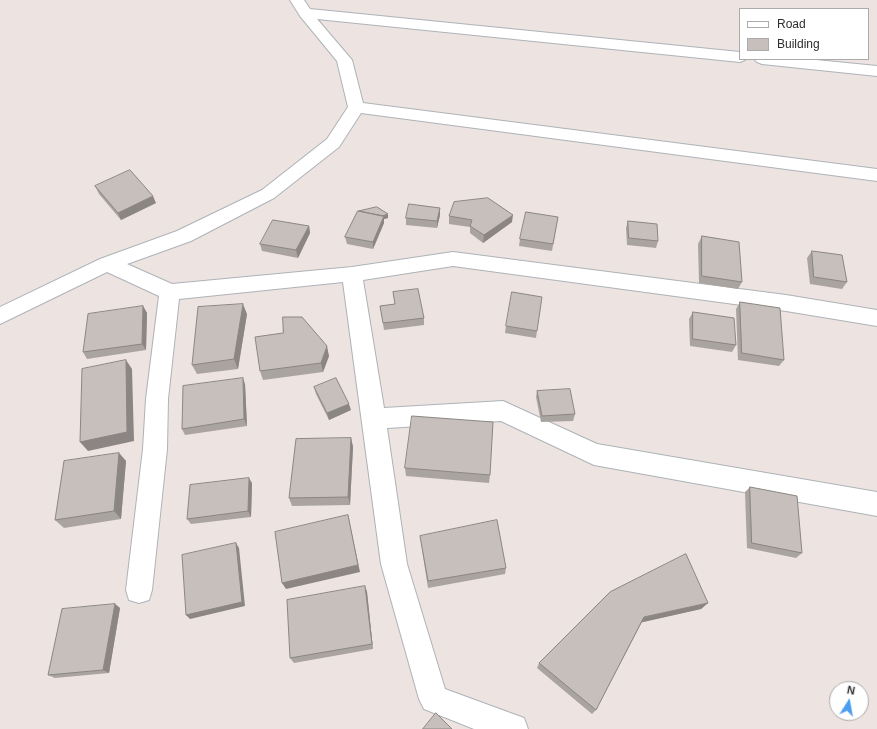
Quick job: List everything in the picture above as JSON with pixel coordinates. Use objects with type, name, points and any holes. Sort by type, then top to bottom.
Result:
[{"type":"street","points":[[301,7],[739,57]]},
{"type":"street","points":[[0,316],[108,264],[184,236],[268,194],[333,143],[356,107],[344,60],[301,7]]},
{"type":"street","points":[[772,60],[877,71]]},
{"type":"street","points":[[356,107],[465,120],[877,175]]},
{"type":"street","points":[[108,264],[170,292],[352,274],[453,259],[778,302],[877,318]]},
{"type":"street","points":[[352,274],[394,564],[434,699],[513,729]]},
{"type":"street","points":[[139,590],[155,449],[157,399],[170,292]]},
{"type":"street","points":[[374,419],[503,412],[594,454],[877,504]]},
{"type":"building","points":[[130,170],[153,196],[118,213],[95,186]]},
{"type":"building","points":[[488,198],[513,215],[484,235],[470,226],[472,220],[449,216],[454,202]]},
{"type":"building","points":[[409,204],[440,208],[437,221],[406,218]]},
{"type":"building","points":[[377,207],[388,214],[382,216],[359,211]]},
{"type":"building","points":[[358,211],[384,216],[373,242],[345,237]]},
{"type":"building","points":[[526,212],[558,217],[553,244],[520,239]]},
{"type":"building","points":[[273,220],[309,226],[296,250],[260,244]]},
{"type":"building","points":[[628,221],[657,224],[658,241],[629,238]]},
{"type":"building","points":[[702,236],[739,242],[742,282],[702,276]]},
{"type":"building","points":[[812,251],[842,255],[847,282],[814,277]]},
{"type":"building","points":[[418,289],[424,318],[383,323],[380,306],[395,304],[393,292]]},
{"type":"building","points":[[512,292],[542,297],[537,331],[506,326]]},
{"type":"building","points":[[740,302],[780,308],[784,360],[742,353]]},
{"type":"building","points":[[243,304],[234,359],[192,365],[198,307]]},
{"type":"building","points":[[143,306],[142,344],[83,352],[88,314]]},
{"type":"building","points":[[693,312],[734,318],[736,345],[693,339]]},
{"type":"building","points":[[283,317],[302,317],[327,346],[321,363],[260,371],[255,337],[283,333]]},
{"type":"building","points":[[126,360],[127,432],[80,442],[82,369]]},
{"type":"building","points":[[243,378],[244,419],[182,429],[183,386]]},
{"type":"building","points":[[336,378],[349,404],[327,413],[314,387]]},
{"type":"building","points":[[570,389],[575,414],[542,416],[537,391]]},
{"type":"building","points":[[412,416],[493,422],[490,475],[405,468]]},
{"type":"building","points":[[351,438],[348,497],[289,498],[296,439]]},
{"type":"building","points":[[119,453],[114,511],[55,520],[64,461]]},
{"type":"building","points":[[249,478],[248,511],[187,519],[190,485]]},
{"type":"building","points":[[750,487],[797,496],[802,553],[752,543]]},
{"type":"building","points":[[348,515],[358,565],[282,583],[275,532]]},
{"type":"building","points":[[497,520],[506,568],[428,581],[420,536]]},
{"type":"building","points":[[236,543],[242,602],[186,615],[182,555]]},
{"type":"building","points":[[686,554],[708,603],[644,617],[596,710],[539,663],[610,592]]},
{"type":"building","points":[[365,586],[372,644],[290,658],[287,600]]},
{"type":"building","points":[[115,604],[103,670],[48,675],[62,609]]},
{"type":"building","points":[[436,713],[452,729],[423,729]]}]
